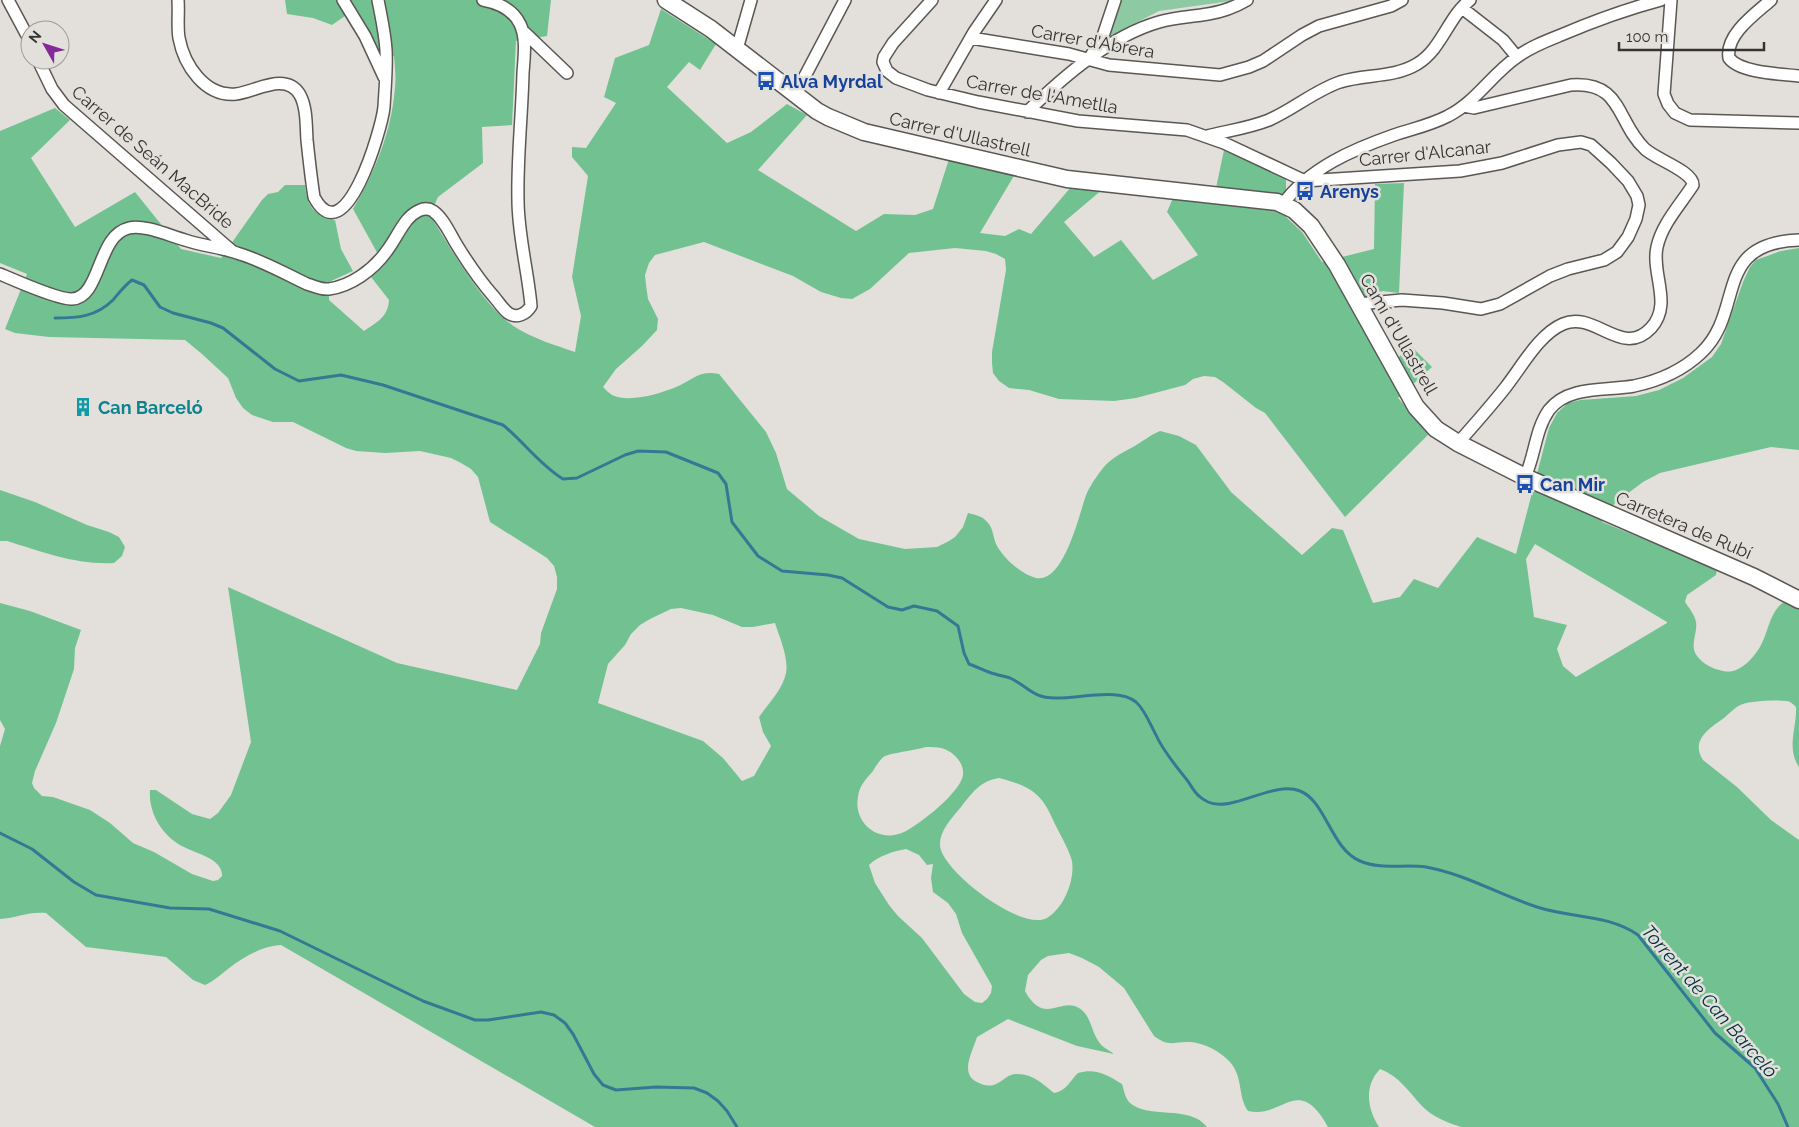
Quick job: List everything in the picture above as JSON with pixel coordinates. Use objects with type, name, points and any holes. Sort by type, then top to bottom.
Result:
[{"type":"street","points":[[8,0],[20,22]]},
{"type":"street","points":[[178,0],[178,36],[183,54],[188,64],[205,85],[230,94],[246,93],[264,86],[282,85],[290,86],[300,95],[305,115],[314,197],[317,203],[326,211],[336,211],[347,205],[358,186],[382,121],[386,53],[378,0]]},
{"type":"street","points":[[343,0],[364,36],[385,79]]},
{"type":"street","points":[[0,274],[72,299],[80,296],[92,283],[109,243],[114,236],[130,228],[141,228],[234,252],[256,260],[307,284],[328,289],[351,281],[375,266],[386,253],[406,221],[418,210],[432,210],[443,222],[470,265],[488,289],[508,312],[513,315],[522,315],[531,306],[518,202],[524,54],[522,30],[520,24],[508,8],[483,0]]},
{"type":"street","name":"Carrer d'Ullastrell","points":[[666,0],[690,14],[795,95],[828,117],[864,132],[1067,179],[1283,204]]},
{"type":"street","points":[[737,49],[751,0]]},
{"type":"street","points":[[795,95],[845,0]]},
{"type":"street","name":"Carrer de l'Ametlla","points":[[932,0],[886,52],[883,62],[886,71],[896,78],[939,93],[1027,112],[1098,123],[1187,130],[1206,136],[1305,181]]},
{"type":"street","points":[[939,93],[996,0]]},
{"type":"street","points":[[1088,60],[1100,42],[1114,0]]},
{"type":"street","points":[[1027,112],[1063,79],[1088,60],[1132,33],[1156,23],[1226,10],[1247,0]]},
{"type":"street","name":"Carrer d'Abrera","points":[[971,38],[1070,54],[1109,65],[1136,69],[1220,75],[1263,61],[1319,26],[1391,6],[1402,0]]},
{"type":"street","points":[[1283,204],[1294,190],[1305,181],[1353,151],[1436,121],[1464,106],[1517,57],[1543,43],[1598,20],[1661,0]]},
{"type":"street","points":[[1671,0],[1664,89],[1668,104],[1675,113],[1690,120],[1799,123]]},
{"type":"street","points":[[1771,0],[1735,35],[1729,45],[1729,58],[1736,65],[1747,69],[1799,76]]},
{"type":"street","points":[[1206,136],[1269,120],[1315,93],[1340,82],[1384,75],[1416,64],[1434,49],[1466,4],[1503,40],[1517,57]]},
{"type":"street","points":[[522,30],[567,73]]},
{"type":"street","name":"Carrer de Seán MacBride","points":[[43,70],[52,89],[64,105],[234,252]]},
{"type":"street","points":[[1458,443],[1505,388],[1544,338],[1556,328],[1569,322],[1580,321],[1628,339],[1638,337],[1650,328],[1658,317],[1661,304],[1656,259],[1658,245],[1665,227],[1693,182],[1692,178],[1643,148],[1610,95],[1586,84],[1571,85],[1474,108],[1464,106]]},
{"type":"street","name":"Carrer d'Alcanar","points":[[1305,181],[1460,171],[1502,163],[1558,145],[1581,142],[1591,146],[1611,163],[1628,181],[1637,196],[1639,206],[1636,219],[1628,237],[1617,252],[1604,260],[1568,269],[1550,276],[1500,304],[1480,308],[1402,300],[1358,304]]},
{"type":"street","name":"Camí d'Ullastrell","points":[[1283,204],[1294,210],[1311,226],[1336,265],[1416,407],[1436,429],[1458,443],[1525,478]]},
{"type":"street","points":[[1525,478],[1542,424],[1549,410],[1555,404],[1574,393],[1634,386],[1653,381],[1684,366],[1704,350],[1710,341],[1723,315],[1733,280],[1748,256],[1765,246],[1799,240]]},
{"type":"street","name":"Carretera de Rubí","points":[[1525,478],[1754,577],[1799,600]]},
{"type":"green space","points":[[285,0],[551,0],[547,36],[516,41],[512,125],[482,127],[483,163],[438,197],[430,215],[468,276],[503,318],[530,335],[575,352],[581,316],[572,277],[588,176],[572,157],[572,147],[586,148],[616,103],[604,97],[615,58],[649,45],[661,9],[716,44],[700,70],[689,62],[667,87],[727,143],[751,132],[787,104],[807,115],[758,170],[856,231],[884,214],[915,215],[933,209],[949,159],[1015,174],[980,233],[1005,236],[1019,229],[1031,234],[1071,187],[1103,189],[1064,222],[1094,257],[1121,240],[1153,280],[1198,255],[1167,212],[1179,184],[1216,188],[1224,150],[1286,178],[1286,217],[1302,232],[1322,262],[1374,249],[1375,184],[1404,183],[1399,293],[1382,291],[1359,318],[1385,367],[1412,347],[1432,367],[1398,398],[1430,433],[1345,517],[1265,413],[1215,377],[1204,376],[1193,379],[1185,385],[1136,398],[1114,401],[1059,399],[1029,390],[1009,388],[999,381],[993,373],[992,352],[1006,270],[1005,259],[996,254],[986,251],[955,248],[909,253],[870,289],[852,299],[821,292],[793,276],[704,242],[655,255],[649,263],[645,275],[648,299],[658,319],[657,330],[616,369],[603,387],[612,395],[627,398],[644,397],[676,387],[696,376],[706,373],[719,374],[766,432],[776,453],[787,489],[819,516],[859,539],[905,549],[937,547],[955,537],[963,527],[968,513],[977,515],[990,525],[996,544],[1008,560],[1024,573],[1036,578],[1046,577],[1054,571],[1062,560],[1074,533],[1088,491],[1103,467],[1115,457],[1160,431],[1179,436],[1196,445],[1231,492],[1302,555],[1332,528],[1343,530],[1373,603],[1400,597],[1414,579],[1438,588],[1477,537],[1516,554],[1549,428],[1557,413],[1568,403],[1580,400],[1636,396],[1659,390],[1683,378],[1712,357],[1721,344],[1743,282],[1750,267],[1756,260],[1781,251],[1799,248],[1799,450],[1771,447],[1660,473],[1643,482],[1615,503],[1602,522],[1717,569],[1716,575],[1687,595],[1685,602],[1696,622],[1695,652],[1708,666],[1716,669],[1729,672],[1745,664],[1761,645],[1779,606],[1799,595],[1799,767],[1793,753],[1796,707],[1787,701],[1760,701],[1740,705],[1703,735],[1699,746],[1703,760],[1737,787],[1771,820],[1799,840],[1799,1127],[1461,1127],[1430,1113],[1398,1080],[1380,1069],[1369,1090],[1370,1105],[1379,1127],[1328,1127],[1317,1111],[1308,1103],[1299,1100],[1260,1112],[1248,1111],[1242,1099],[1237,1073],[1222,1054],[1201,1044],[1191,1042],[1168,1043],[1159,1040],[1154,1036],[1124,988],[1099,967],[1069,953],[1048,956],[1041,960],[1028,975],[1025,991],[1032,1001],[1045,1009],[1065,1006],[1079,1008],[1086,1015],[1100,1044],[1114,1054],[1077,1046],[1008,1019],[977,1037],[970,1055],[968,1067],[972,1078],[981,1084],[994,1085],[1010,1075],[1022,1074],[1037,1080],[1054,1093],[1064,1088],[1078,1073],[1096,1072],[1122,1084],[1129,1102],[1137,1107],[1190,1116],[1200,1120],[1207,1127],[595,1127],[281,945],[267,947],[253,953],[205,985],[193,980],[166,957],[86,947],[46,913],[34,913],[0,919],[0,746],[5,729],[0,720],[0,603],[30,611],[81,630],[75,648],[74,669],[56,723],[35,771],[32,783],[34,788],[42,796],[53,797],[90,810],[110,823],[133,843],[154,852],[192,874],[213,881],[218,880],[222,876],[218,865],[214,861],[176,843],[163,831],[154,816],[150,790],[156,790],[192,814],[210,819],[218,813],[231,795],[251,742],[228,587],[397,663],[517,690],[540,644],[541,633],[557,589],[557,577],[554,566],[547,558],[490,522],[478,477],[471,469],[461,463],[451,458],[420,451],[385,453],[356,451],[293,422],[273,422],[252,415],[243,408],[236,398],[228,378],[185,340],[49,337],[15,333],[5,329],[27,274],[0,263],[0,131],[55,108],[70,120],[31,158],[75,227],[135,192],[181,249],[221,258],[268,194],[278,192],[285,185],[305,185],[308,199],[313,209],[322,216],[335,220],[341,249],[353,271],[329,282],[329,300],[364,331],[384,315],[389,300],[371,277],[384,265],[353,209],[375,165],[386,135],[395,87],[394,56],[378,53],[355,9],[332,25],[313,18],[287,14]],"holes":[[[1535,544],[1667,623],[1576,677],[1563,666],[1557,649],[1567,625],[1534,617],[1526,559]],[[681,608],[713,615],[742,627],[775,623],[787,667],[779,691],[759,717],[763,732],[771,746],[754,776],[742,781],[723,758],[703,741],[598,703],[608,664],[625,645],[631,634],[640,625],[671,609]],[[926,747],[948,750],[960,762],[963,775],[961,782],[955,790],[929,815],[904,832],[886,835],[877,833],[864,823],[860,815],[858,797],[861,786],[880,761],[885,756]],[[999,778],[1020,785],[1035,793],[1047,808],[1068,849],[1072,861],[1070,885],[1063,901],[1047,918],[1035,920],[1020,916],[1003,908],[969,884],[944,857],[940,846],[944,830],[973,792],[987,782]],[[906,849],[919,855],[927,865],[933,864],[931,878],[933,892],[948,903],[956,914],[962,933],[992,986],[991,993],[982,1003],[975,1002],[964,994],[922,938],[889,905],[875,883],[869,865],[881,857]]]},
{"type":"green space","points":[[1121,0],[1231,1],[1159,11],[1111,36]]},
{"type":"green space","points":[[0,490],[35,502],[119,537],[125,547],[122,556],[114,563],[86,562],[60,557],[7,541],[0,541]]},
{"type":"waterway","name":"Torrent de Can Barceló","points":[[55,318],[79,317],[100,310],[107,306],[132,280],[144,285],[160,307],[173,313],[223,328],[275,369],[299,381],[341,375],[383,385],[503,425],[546,467],[563,479],[577,478],[625,455],[638,451],[666,452],[718,473],[726,484],[732,522],[758,556],[782,571],[842,578],[888,607],[902,610],[914,606],[937,611],[958,626],[964,653],[969,664],[1010,678],[1041,696],[1064,698],[1108,694],[1119,695],[1136,702],[1147,717],[1162,747],[1196,793],[1208,802],[1218,804],[1229,803],[1278,790],[1290,789],[1300,791],[1309,796],[1316,804],[1342,846],[1350,855],[1360,861],[1376,865],[1418,866],[1440,870],[1537,907],[1614,923],[1638,935],[1715,1033],[1755,1068],[1778,1104],[1788,1127]]},
{"type":"waterway","points":[[0,833],[32,849],[74,882],[96,895],[170,908],[209,909],[280,931],[423,1001],[475,1020],[488,1020],[541,1012],[554,1015],[565,1023],[573,1034],[594,1074],[603,1085],[616,1090],[656,1087],[694,1088],[707,1093],[718,1101],[737,1127]]},
{"type":"place","name":"Alva Myrdal","points":[[766,81]]},
{"type":"place","name":"Arenys","points":[[1305,191]]},
{"type":"place","name":"Can Barceló","points":[[83,407]]},
{"type":"place","name":"Can Mir","points":[[1525,484]]}]
